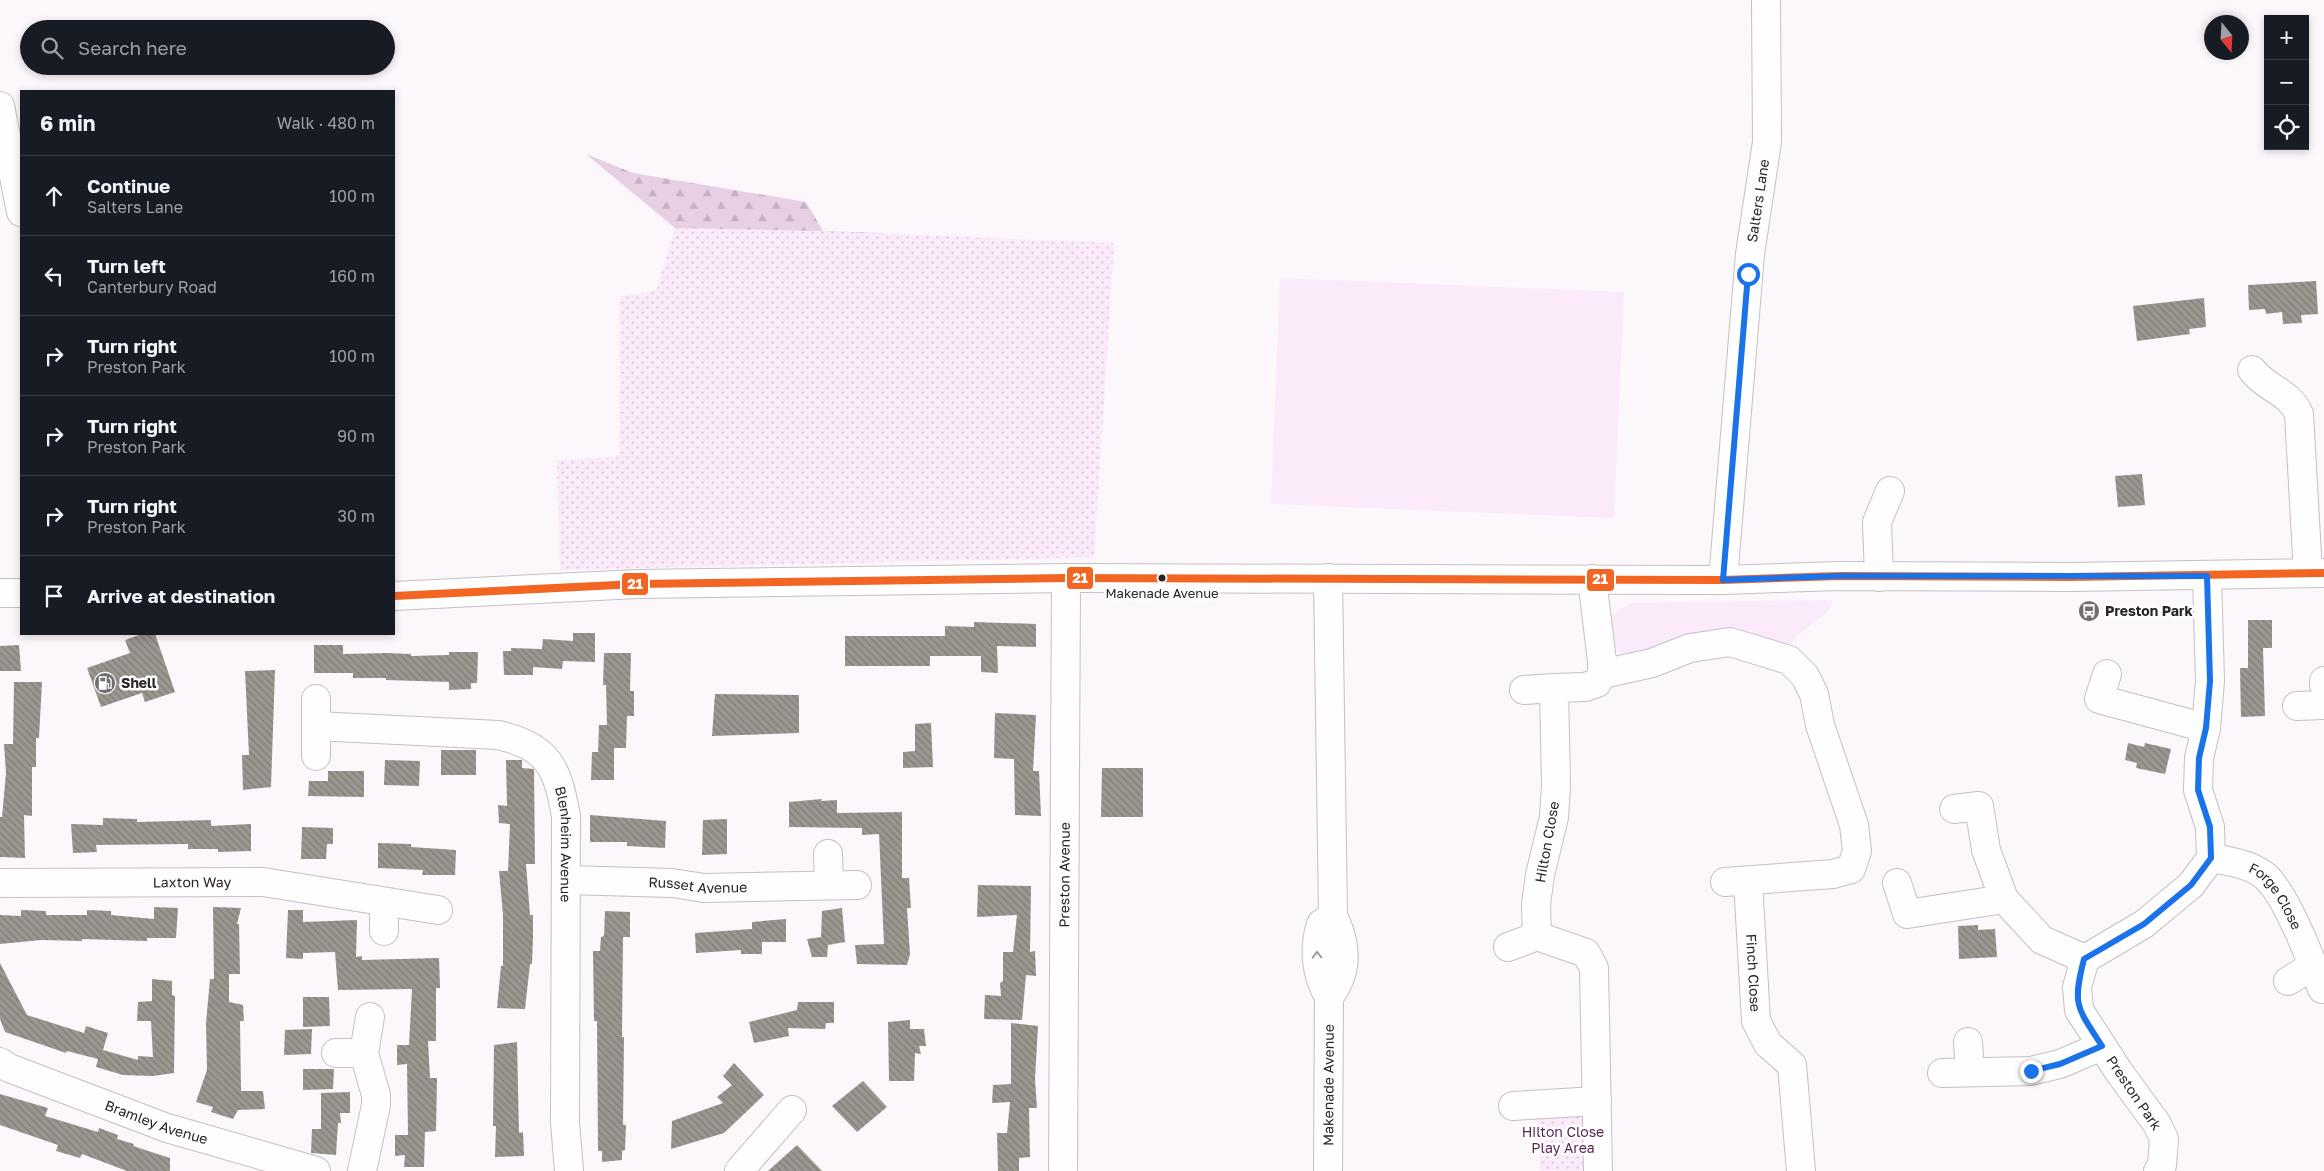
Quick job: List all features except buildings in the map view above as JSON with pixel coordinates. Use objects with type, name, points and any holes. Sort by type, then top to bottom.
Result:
[{"type":"street","name":"Salters Lane","points":[[1723,580],[1750,254],[1767,142],[1766,0]]},
{"type":"street","points":[[0,106],[20,207]]},
{"type":"street","points":[[395,596],[637,584],[1066,578],[1723,580],[1879,577],[2207,576],[2316,573],[2299,414],[2295,404],[2287,396],[2268,387],[2252,370]]},
{"type":"street","points":[[1879,577],[1877,522],[1890,491]]},
{"type":"street","points":[[1954,809],[1979,806],[1986,850],[2004,899],[2042,940],[2084,959],[2144,924],[2191,885],[2211,858],[2210,827],[2198,790],[2199,758],[2206,728],[2210,681],[2207,576]]},
{"type":"street","name":"Preston Avenue","points":[[1063,1171],[1066,578]]},
{"type":"street","name":"Makenade Avenue","points":[[1328,578],[1333,916],[1345,948],[1344,965],[1340,980],[1329,998],[1328,1171]]},
{"type":"street","points":[[1524,690],[1585,687],[1597,683],[1602,674],[1601,640],[1592,579]]},
{"type":"street","points":[[0,593],[20,593]]},
{"type":"street","name":"Finch Close","points":[[1602,674],[1652,663],[1690,648],[1730,642],[1789,660],[1790,682],[1803,704],[1820,725],[1836,774],[1837,796],[1843,825],[1857,851],[1851,869],[1832,874],[1736,882],[1756,1021],[1768,1044],[1792,1065],[1800,1171]]},
{"type":"street","points":[[2107,674],[2099,698],[2206,728]]},
{"type":"street","name":"Hilton Close","points":[[1537,936],[1536,904],[1540,875],[1554,818],[1556,776],[1554,688]]},
{"type":"street","points":[[316,699],[316,756]]},
{"type":"street","points":[[2297,706],[2324,705]]},
{"type":"street","name":"Blenheim Avenue","points":[[316,726],[498,735],[520,740],[537,750],[555,770],[562,790],[566,817],[565,1122],[569,1171]]},
{"type":"street","points":[[828,854],[829,885]]},
{"type":"street","name":"Forge Close","points":[[2211,858],[2239,863],[2264,875],[2279,895],[2318,978],[2288,981]]},
{"type":"street","name":"Russet Avenue","points":[[567,880],[672,883],[704,888],[858,885]]},
{"type":"street","name":"Laxton Way","points":[[0,883],[263,882],[438,910]]},
{"type":"street","points":[[1897,882],[1908,914],[2004,899]]},
{"type":"street","points":[[384,902],[384,931]]},
{"type":"street","points":[[1508,947],[1537,936],[1586,953],[1594,968],[1598,1171]]},
{"type":"street","name":"Preston Park","points":[[2084,959],[2077,987],[2079,1010],[2157,1124],[2164,1139],[2162,1165],[2158,1171]]},
{"type":"street","points":[[362,1171],[376,1095],[364,1053],[370,1017]]},
{"type":"street","points":[[1968,1042],[1970,1071]]},
{"type":"street","name":"Preston Park","points":[[1942,1073],[2031,1071],[2060,1064],[2102,1046]]},
{"type":"street","points":[[336,1053],[364,1053]]},
{"type":"street","name":"Bramley Avenue","points":[[0,1062],[9,1068],[167,1128],[316,1171]]},
{"type":"street","points":[[1512,1106],[1597,1101]]},
{"type":"street","points":[[740,1171],[792,1110]]},
{"type":"green space","points":[[586,154],[633,173],[806,202],[823,231],[884,233],[811,270],[675,228]]},
{"type":"green space","points":[[675,228],[823,231],[1114,243],[1094,557],[560,570],[557,460],[619,457],[620,296],[656,291]]},
{"type":"green space","points":[[1280,278],[1624,292],[1614,518],[1271,504]]},
{"type":"green space","points":[[1833,600],[1829,610],[1797,636],[1785,651],[1647,652],[1623,656],[1612,641],[1611,617],[1630,603]]},
{"type":"green space","name":"Hilton Close Play Area","points":[[1586,1106],[1588,1171],[1540,1171],[1536,1109]]},
{"type":"transit line","name":"21","points":[[395,596],[637,584],[1066,578],[1723,580],[1839,576],[2070,577],[2324,573]]},
{"type":"place","name":"Makenade Avenue","points":[[1162,578]]},
{"type":"place","name":"Preston Park","points":[[2089,611]]},
{"type":"place","name":"Shell","points":[[105,683]]},
{"type":"route","points":[[1748,274],[1723,580],[1839,576],[2207,576],[2210,681],[2206,728],[2199,758],[2198,790],[2210,827],[2211,858],[2191,885],[2144,924],[2084,959],[2077,987],[2079,1010],[2102,1046],[2060,1064],[2031,1071]]}]
